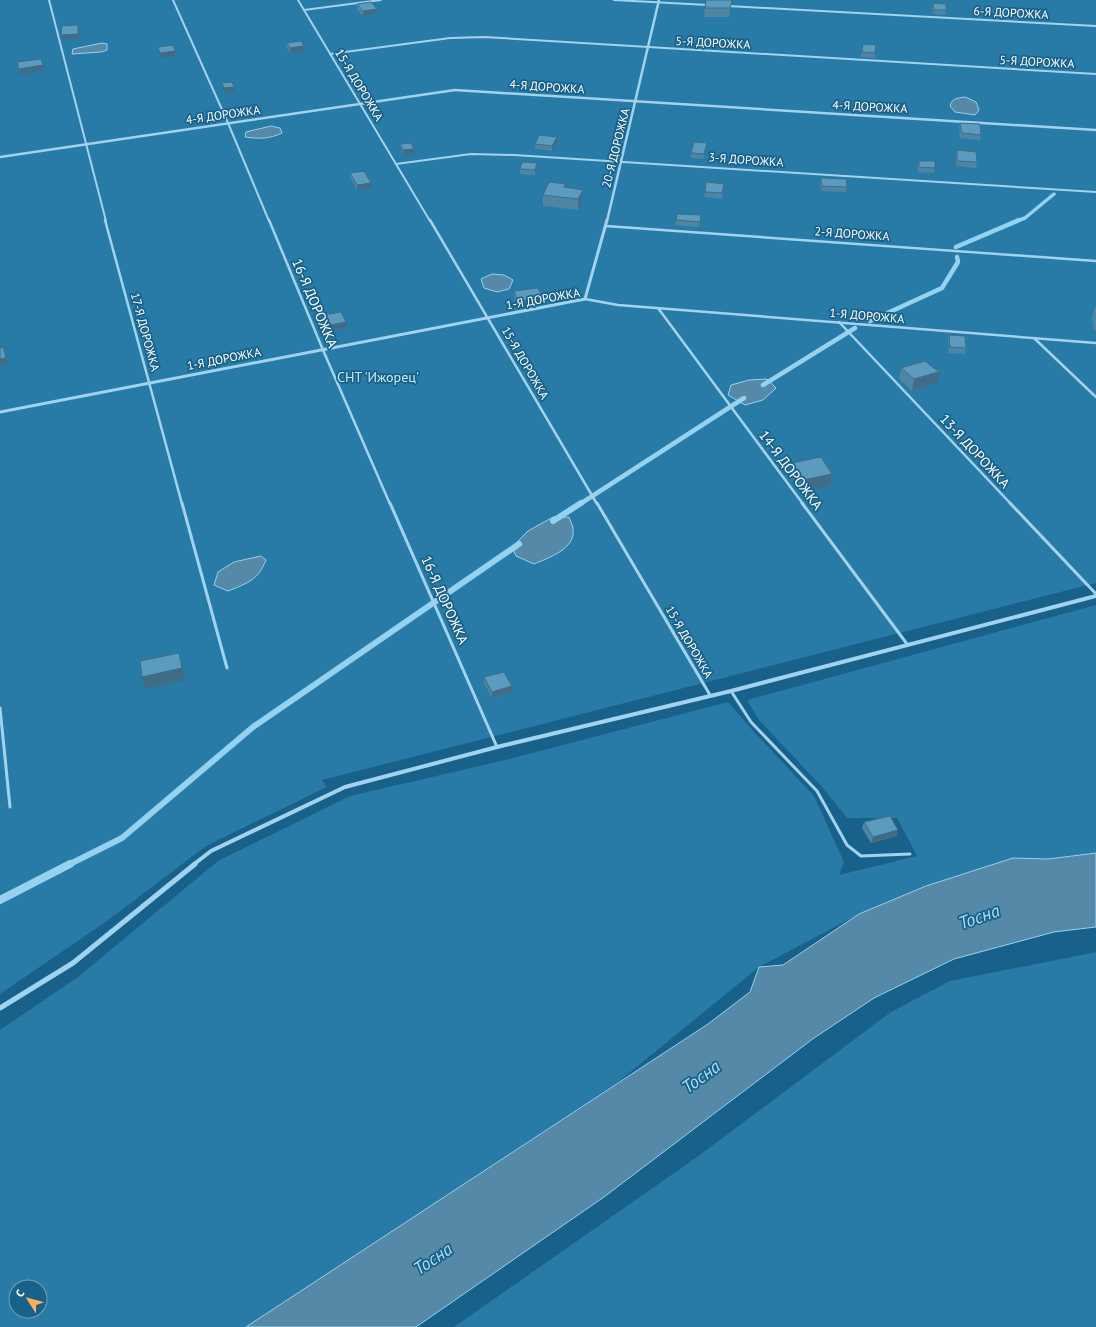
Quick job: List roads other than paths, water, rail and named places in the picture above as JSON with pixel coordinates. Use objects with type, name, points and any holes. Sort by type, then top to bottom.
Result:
[{"type":"street","name":"20-Я ДОРОЖКА","points":[[585,299],[606,226],[659,1]]},
{"type":"street","name":"4-Я ДОРОЖКА","points":[[0,157],[455,90],[1096,130]]},
{"type":"street","name":"1-Я ДОРОЖКА","points":[[0,412],[585,299]]},
{"type":"street","points":[[0,1008],[73,963],[211,851],[345,787],[497,747],[731,690],[1096,595]]},
{"type":"lane","name":"17-Я ДОРОЖКА","points":[[49,0],[85,145],[227,668]]},
{"type":"lane","name":"16-Я ДОРОЖКА","points":[[173,0],[228,123],[323,350],[497,747]]},
{"type":"lane","name":"15-Я ДОРОЖКА","points":[[298,0],[488,318],[710,695]]},
{"type":"lane","points":[[304,10],[381,0]]},
{"type":"lane","points":[[614,0],[659,1],[714,6]]},
{"type":"lane","name":"6-Я ДОРОЖКА","points":[[722,6],[1096,26]]},
{"type":"lane","name":"5-Я ДОРОЖКА","points":[[330,54],[450,38],[485,38],[1096,74]]},
{"type":"lane","name":"3-Я ДОРОЖКА","points":[[396,164],[471,154],[622,161],[1096,192]]},
{"type":"lane","name":"2-Я ДОРОЖКА","points":[[606,226],[1096,261]]},
{"type":"lane","name":"1-Я ДОРОЖКА","points":[[585,299],[658,308],[1096,343]]},
{"type":"lane","name":"14-Я ДОРОЖКА","points":[[658,308],[907,644]]},
{"type":"lane","name":"13-Я ДОРОЖКА","points":[[839,322],[1096,595]]},
{"type":"lane","points":[[1034,338],[1096,397]]},
{"type":"lane","points":[[731,690],[752,722],[817,791],[847,845],[861,856],[910,854]]},
{"type":"lane","points":[[0,708],[10,807]]},
{"type":"water","points":[[102,43],[107,44],[107,50],[101,52],[72,54],[73,49]]},
{"type":"water","points":[[965,97],[976,102],[979,110],[975,115],[955,112],[950,106],[954,100]]},
{"type":"water","points":[[271,126],[280,128],[282,133],[264,138],[245,137],[246,132]]},
{"type":"water","points":[[492,274],[504,275],[513,280],[509,289],[497,292],[484,288],[481,279]]},
{"type":"water","points":[[767,379],[776,388],[763,400],[745,405],[728,395],[731,385],[749,380]]},
{"type":"water","points":[[553,517],[569,517],[573,528],[573,536],[566,547],[553,556],[534,564],[516,556],[512,547],[528,531]]},
{"type":"water","points":[[261,556],[266,560],[260,572],[252,580],[228,591],[214,585],[218,572],[234,562]]},
{"type":"water","name":"Тосна","points":[[1096,853],[1096,927],[1054,932],[954,959],[874,998],[814,1038],[604,1197],[416,1327],[246,1327],[708,1024],[750,992],[759,967],[783,965],[859,914],[926,886],[1013,858],[1048,859]]},
{"type":"waterway","points":[[1017,221],[1025,218],[1054,194]]},
{"type":"waterway","points":[[956,247],[1019,220]]},
{"type":"waterway","points":[[870,321],[942,288],[958,262],[957,257]]},
{"type":"waterway","points":[[763,385],[855,328]]},
{"type":"waterway","points":[[580,504],[744,398]]},
{"type":"waterway","points":[[553,521],[581,503]]},
{"type":"waterway","points":[[70,864],[122,838],[253,727],[519,544]]},
{"type":"waterway","points":[[0,900],[70,864]]},
{"type":"park label","name":"СНТ 'Ижорец'","points":[[378,377]]}]
